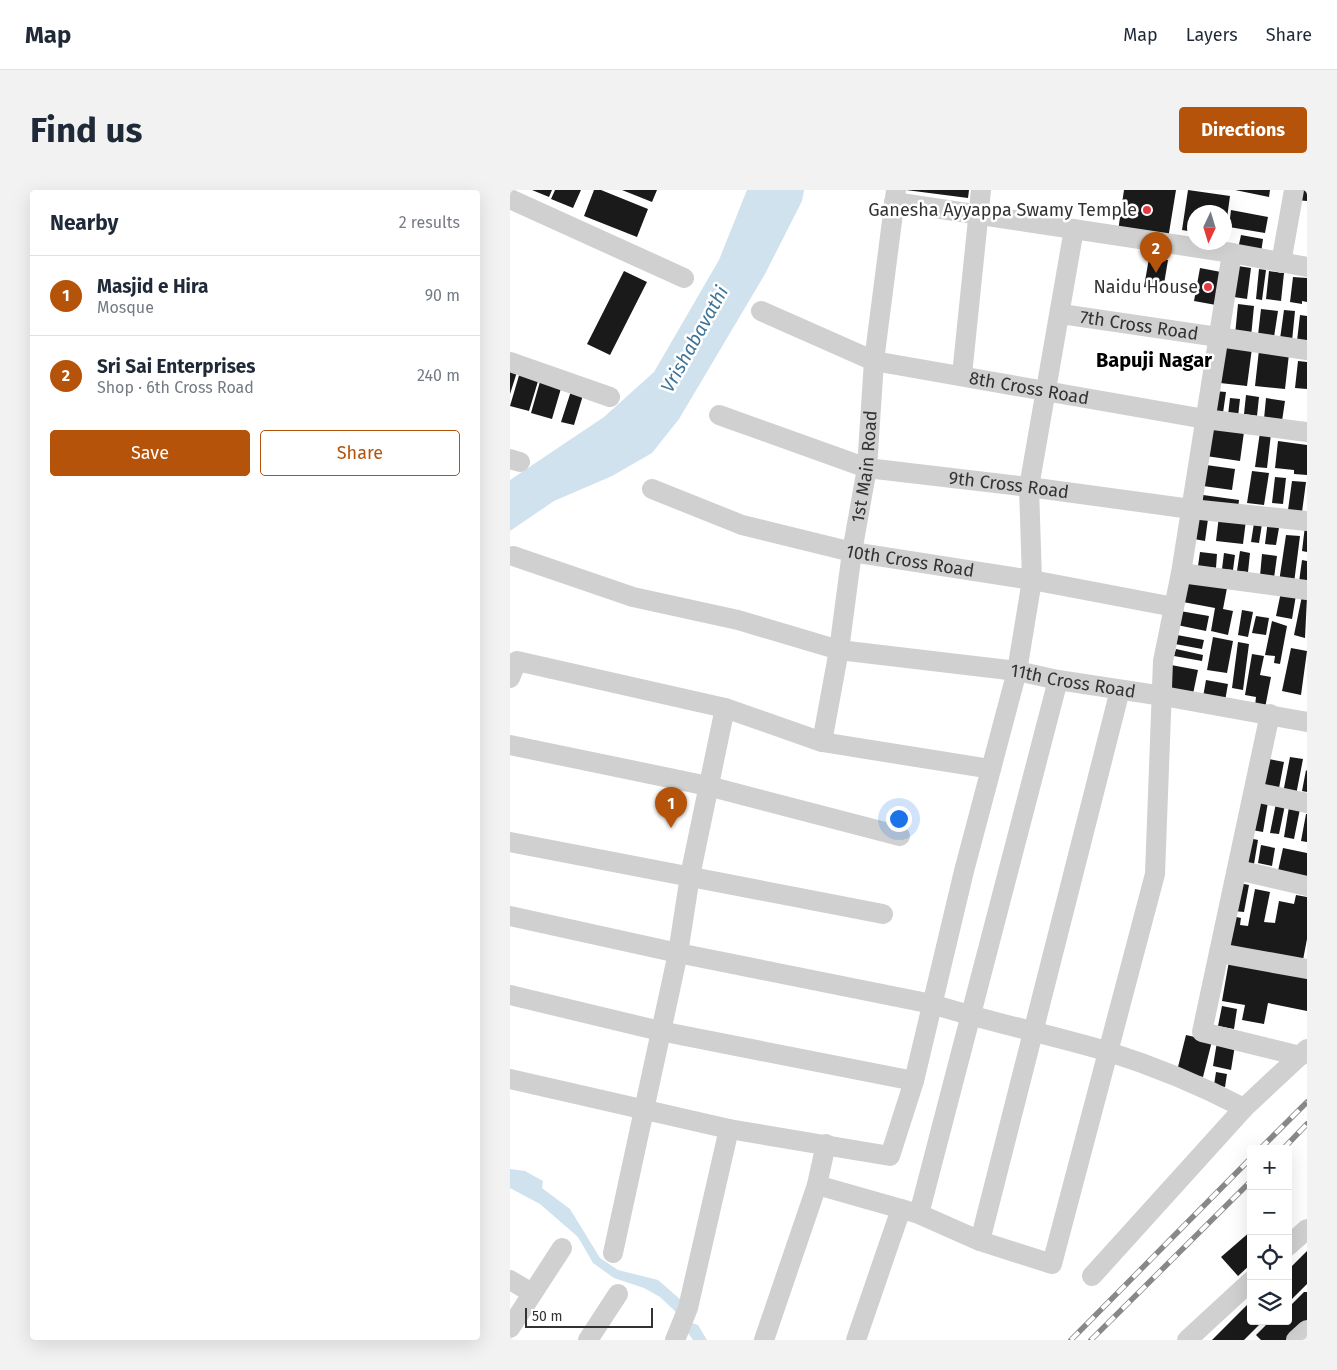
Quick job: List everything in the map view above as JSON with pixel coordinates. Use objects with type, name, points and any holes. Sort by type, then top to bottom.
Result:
[{"type":"street","points":[[962,375],[977,213],[981,190]]},
{"type":"street","points":[[1281,263],[1294,190]]},
{"type":"street","points":[[895,196],[977,213],[1232,253],[1307,267]]},
{"type":"street","name":"1st Main Road","points":[[822,742],[839,650],[852,552],[867,468],[874,361],[895,196]]},
{"type":"street","points":[[510,199],[684,278]]},
{"type":"street","points":[[510,1079],[729,1129],[890,1156],[914,1081],[991,768],[1017,671],[1032,580],[1029,486],[1061,314],[1074,229]]},
{"type":"street","points":[[817,1186],[910,1211],[980,1241],[1052,1264],[1155,874],[1163,661],[1181,573],[1204,419],[1220,337],[1232,253]]},
{"type":"street","name":"8th Cross Road","points":[[761,311],[874,361],[1204,419],[1307,432]]},
{"type":"street","name":"7th Cross Road","points":[[1061,314],[1307,350]]},
{"type":"street","points":[[510,362],[610,397]]},
{"type":"street","name":"9th Cross Road","points":[[719,415],[867,468],[1029,486],[1191,509],[1307,521]]},
{"type":"street","name":"10th Cross Road","points":[[652,489],[742,525],[852,552],[1032,580],[1174,607]]},
{"type":"street","name":"11th Cross Road","points":[[513,556],[633,597],[738,620],[839,650],[1017,671],[1058,680],[1270,714],[1307,722]]},
{"type":"street","points":[[1181,573],[1307,590]]},
{"type":"street","points":[[512,665],[724,708],[822,742],[991,768]]},
{"type":"street","points":[[856,1340],[910,1211],[971,1016],[1058,680]]},
{"type":"street","points":[[980,1241],[1120,690]]},
{"type":"street","points":[[613,1254],[678,953],[690,876],[724,708]]},
{"type":"street","points":[[1270,714],[1202,1032],[1304,1052]]},
{"type":"street","points":[[510,745],[708,786],[900,836]]},
{"type":"street","points":[[1254,792],[1307,803]]},
{"type":"street","points":[[510,842],[883,914]]},
{"type":"street","points":[[1238,870],[1307,886]]},
{"type":"street","points":[[510,916],[678,953],[932,1004],[1108,1052],[1191,1081],[1244,1108]]},
{"type":"street","points":[[1219,953],[1307,969]]},
{"type":"street","points":[[510,995],[660,1031],[914,1081]]},
{"type":"street","points":[[1092,1276],[1244,1108],[1304,1052]]},
{"type":"street","points":[[675,1340],[688,1308],[729,1129]]},
{"type":"street","points":[[764,1340],[817,1186],[826,1144]]},
{"type":"street","points":[[1292,1242],[1307,1229]]},
{"type":"street","points":[[510,1328],[562,1248]]},
{"type":"street","points":[[510,1280],[532,1293]]},
{"type":"street","points":[[1187,1340],[1247,1285]]},
{"type":"street","points":[[588,1340],[618,1294]]},
{"type":"street","points":[[1296,1340],[1307,1330]]},
{"type":"water","name":"Vrishabavathi","points":[[747,190],[804,190],[802,201],[765,274],[679,419],[652,453],[612,476],[554,501],[510,531],[510,480],[604,417],[654,372],[719,260]]},
{"type":"water","points":[[510,1169],[525,1171],[543,1181],[542,1188],[570,1209],[600,1258],[618,1270],[658,1280],[681,1300],[677,1313],[660,1297],[644,1288],[614,1278],[593,1263],[578,1237],[540,1204],[510,1188]]},
{"type":"water","points":[[692,1323],[698,1325],[707,1340],[693,1340],[688,1333]]},
{"type":"building","points":[[532,190],[552,190],[549,197]]},
{"type":"building","points":[[555,190],[581,190],[573,208],[551,199]]},
{"type":"building","points":[[594,190],[601,190],[648,209],[637,237],[584,216]]},
{"type":"building","points":[[622,190],[657,190],[652,202]]},
{"type":"building","points":[[906,190],[969,190],[968,198]]},
{"type":"building","name":"Ganesha Ayyappa Swamy Temple","points":[[1124,190],[1176,190],[1168,239],[1118,231]]},
{"type":"building","points":[[1188,190],[1230,196],[1229,205],[1187,205],[1187,231],[1182,230]]},
{"type":"building","points":[[1235,190],[1270,190],[1269,197]]},
{"type":"building","points":[[1297,190],[1307,190],[1307,201],[1296,200]]},
{"type":"building","points":[[1232,210],[1268,217],[1265,233],[1232,228]]},
{"type":"building","points":[[1241,235],[1263,239],[1261,253],[1238,249]]},
{"type":"building","points":[[1149,258],[1168,260],[1163,290],[1144,287]]},
{"type":"building","points":[[1238,266],[1251,268],[1247,299],[1234,297]]},
{"type":"building","name":"Naidu House","points":[[1200,268],[1221,272],[1216,305],[1194,301]]},
{"type":"building","points":[[1259,269],[1266,270],[1262,300],[1256,299]]},
{"type":"building","points":[[624,271],[647,282],[610,355],[587,344]]},
{"type":"building","points":[[1269,271],[1284,273],[1281,301],[1266,299]]},
{"type":"building","points":[[1293,277],[1307,278],[1307,302],[1302,301],[1302,304],[1290,302]]},
{"type":"building","points":[[1238,304],[1254,306],[1251,337],[1235,335]]},
{"type":"building","points":[[1261,309],[1278,311],[1274,337],[1258,335]]},
{"type":"building","points":[[1284,310],[1295,311],[1292,341],[1280,339]]},
{"type":"building","points":[[1300,315],[1307,316],[1307,343],[1297,341]]},
{"type":"building","points":[[1225,345],[1252,348],[1247,386],[1220,383]]},
{"type":"building","points":[[1259,350],[1289,354],[1285,389],[1255,386]]},
{"type":"building","points":[[1298,361],[1307,362],[1307,389],[1295,388]]},
{"type":"building","points":[[510,370],[517,372],[510,394]]},
{"type":"building","points":[[520,372],[539,378],[529,411],[510,406]]},
{"type":"building","points":[[541,378],[562,385],[552,419],[531,413]]},
{"type":"building","points":[[572,388],[584,392],[574,425],[561,422]]},
{"type":"building","points":[[1214,391],[1226,392],[1223,413],[1211,412]]},
{"type":"building","points":[[1246,395],[1259,397],[1257,416],[1244,414]]},
{"type":"building","points":[[1230,398],[1240,399],[1238,417],[1228,415]]},
{"type":"building","points":[[1266,398],[1285,401],[1282,421],[1264,419]]},
{"type":"building","points":[[1209,428],[1244,432],[1240,461],[1206,456]]},
{"type":"building","points":[[1260,432],[1271,434],[1267,468],[1255,467]]},
{"type":"building","points":[[1278,441],[1307,445],[1307,475],[1294,474],[1294,470],[1275,468]]},
{"type":"building","points":[[1206,465],[1235,469],[1232,490],[1203,486]]},
{"type":"building","points":[[1252,471],[1269,473],[1264,505],[1247,503]]},
{"type":"building","points":[[1275,477],[1286,478],[1283,504],[1272,503]]},
{"type":"building","points":[[1292,481],[1306,482],[1302,512],[1288,510]]},
{"type":"building","points":[[1203,495],[1239,500],[1238,509],[1202,504]]},
{"type":"building","points":[[1219,516],[1246,520],[1243,544],[1216,541]]},
{"type":"building","points":[[1197,518],[1208,519],[1205,541],[1194,539]]},
{"type":"building","points":[[1268,520],[1280,522],[1276,545],[1265,544]]},
{"type":"building","points":[[1254,523],[1262,524],[1259,543],[1251,542]]},
{"type":"building","points":[[1305,526],[1307,527],[1307,552],[1302,551]]},
{"type":"building","points":[[1286,535],[1300,536],[1294,583],[1279,582]]},
{"type":"building","points":[[1240,551],[1250,553],[1248,572],[1237,571]]},
{"type":"building","points":[[1200,552],[1217,554],[1216,568],[1198,566]]},
{"type":"building","points":[[1224,553],[1235,555],[1233,570],[1222,569]]},
{"type":"building","points":[[1262,554],[1277,556],[1274,578],[1260,576]]},
{"type":"building","points":[[1302,560],[1307,561],[1307,583],[1299,582]]},
{"type":"building","points":[[1187,580],[1227,588],[1223,609],[1233,611],[1228,635],[1211,631],[1215,608],[1183,602]]},
{"type":"building","points":[[1281,592],[1296,595],[1292,619],[1276,616]]},
{"type":"building","points":[[1302,596],[1307,597],[1305,638],[1294,635]]},
{"type":"building","points":[[1242,610],[1253,612],[1248,637],[1238,635]]},
{"type":"building","points":[[1180,611],[1209,616],[1206,631],[1177,625]]},
{"type":"building","points":[[1256,616],[1269,618],[1266,635],[1252,633]]},
{"type":"building","points":[[1272,621],[1287,626],[1280,664],[1274,663],[1275,656],[1265,655]]},
{"type":"building","points":[[1177,635],[1204,640],[1202,649],[1175,644]]},
{"type":"building","points":[[1213,637],[1233,641],[1227,673],[1207,670]]},
{"type":"building","points":[[1238,642],[1249,644],[1243,690],[1232,688]]},
{"type":"building","points":[[1291,648],[1307,651],[1301,695],[1282,691]]},
{"type":"building","points":[[1176,649],[1203,655],[1202,661],[1174,656]]},
{"type":"building","points":[[1252,654],[1264,656],[1260,675],[1271,677],[1265,708],[1255,706],[1256,697],[1245,695]]},
{"type":"building","points":[[1171,665],[1198,670],[1193,694],[1166,689]]},
{"type":"building","points":[[1206,680],[1228,684],[1225,701],[1203,697]]},
{"type":"building","points":[[1290,757],[1303,759],[1296,795],[1283,793]]},
{"type":"building","points":[[1269,759],[1284,762],[1279,788],[1264,785]]},
{"type":"building","points":[[1307,771],[1307,792],[1302,791]]},
{"type":"building","points":[[1257,800],[1268,802],[1263,832],[1252,830]]},
{"type":"building","points":[[1276,803],[1285,805],[1279,834],[1270,833]]},
{"type":"building","points":[[1289,807],[1300,809],[1294,839],[1284,837]]},
{"type":"building","points":[[1307,814],[1307,842],[1301,841]]},
{"type":"building","points":[[1249,838],[1258,840],[1254,864],[1244,862]]},
{"type":"building","points":[[1261,845],[1275,848],[1272,866],[1258,863]]},
{"type":"building","points":[[1283,848],[1307,853],[1307,879],[1278,871]]},
{"type":"building","points":[[1239,883],[1249,885],[1244,912],[1234,911]]},
{"type":"building","points":[[1255,889],[1270,892],[1264,922],[1275,923],[1279,901],[1294,904],[1296,895],[1307,897],[1307,939],[1303,960],[1226,946],[1232,916],[1241,918],[1240,925],[1248,926]]},
{"type":"building","points":[[1229,961],[1307,978],[1307,1011],[1268,1003],[1264,1024],[1242,1020],[1245,1005],[1222,1001]]},
{"type":"building","points":[[1222,1006],[1237,1009],[1234,1029],[1218,1026]]},
{"type":"building","points":[[1186,1035],[1212,1041],[1203,1077],[1177,1071]]},
{"type":"building","points":[[1217,1042],[1235,1045],[1231,1070],[1213,1066]]},
{"type":"building","points":[[1216,1072],[1227,1074],[1225,1087],[1214,1085]]},
{"type":"building","points":[[1247,1234],[1247,1268],[1238,1276],[1221,1257]]},
{"type":"building","points":[[1307,1251],[1307,1284],[1292,1299],[1292,1280],[1292,1266]]},
{"type":"building","points":[[1304,1292],[1307,1292],[1307,1323],[1290,1340],[1261,1340],[1256,1335],[1266,1325],[1292,1325],[1292,1304]]},
{"type":"building","points":[[1247,1305],[1247,1325],[1259,1325],[1244,1340],[1212,1340]]},
{"type":"railway","points":[[1264,1145],[1307,1102]]},
{"type":"railway","points":[[1287,1145],[1307,1124]]},
{"type":"railway","points":[[1071,1340],[1247,1162]]},
{"type":"railway","points":[[1091,1340],[1247,1185]]},
{"type":"place","name":"Ganesha Ayyappa Swamy Temple","points":[[1147,210]]},
{"type":"place","name":"Sri Sai Enterprises","points":[[1156,273]]},
{"type":"place","name":"Naidu House","points":[[1208,287]]},
{"type":"place","name":"Masjid e Hira","points":[[671,828]]},
{"type":"district","name":"Bapuji Nagar","points":[[1154,360]]}]
